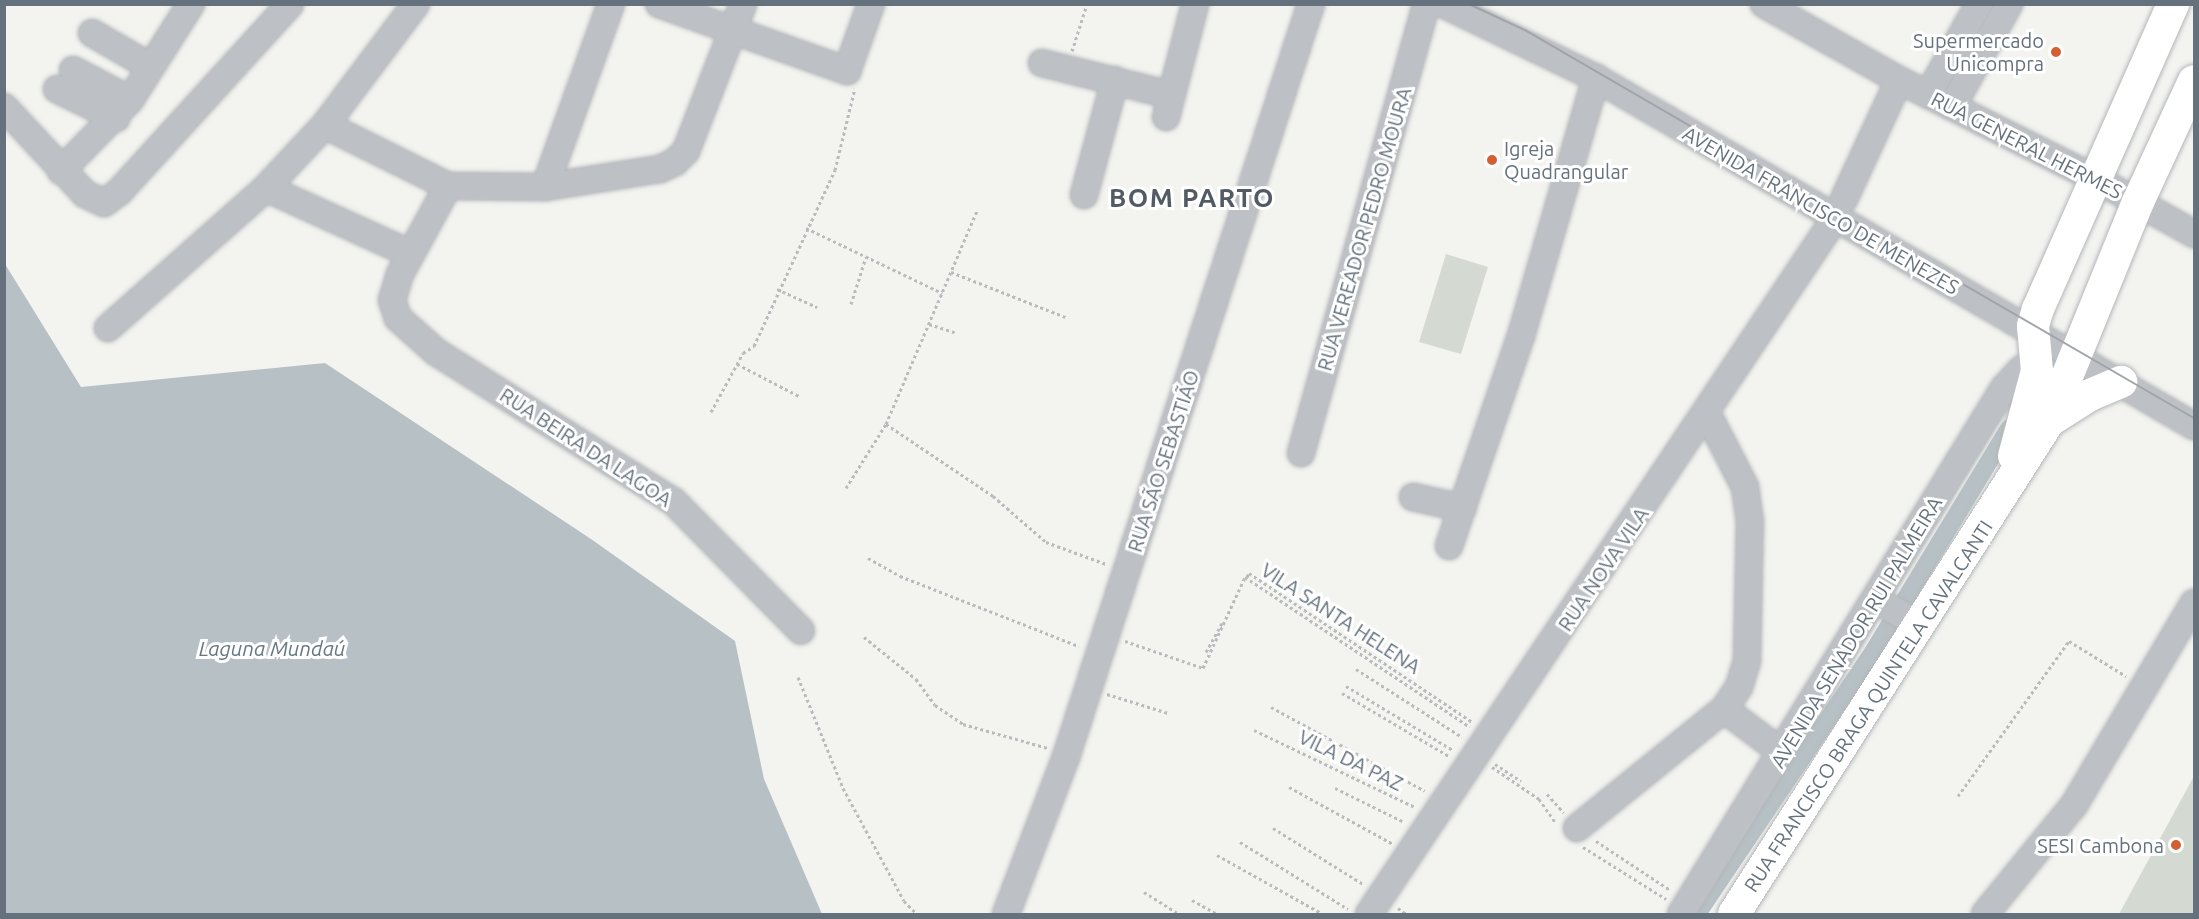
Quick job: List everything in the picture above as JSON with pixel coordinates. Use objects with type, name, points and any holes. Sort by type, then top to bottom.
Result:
[{"type":"main road","points":[[2001,497],[2037,371],[2033,332],[2038,309],[2094,178],[2173,4]]},
{"type":"main road","points":[[2148,63],[2171,68],[2193,84]]},
{"type":"main road","name":"RUA FRANCISCO BRAGA QUINTELA CAVALCANTI","points":[[1734,915],[1897,612],[2001,497],[2049,421],[2080,351],[2138,202],[2193,84]]},
{"type":"main road","points":[[2059,262],[2075,280],[2096,284],[2106,280]]},
{"type":"main road","points":[[2049,421],[2090,395],[2121,382]]},
{"type":"street","points":[[62,171],[123,109],[191,4]]},
{"type":"street","points":[[4,107],[85,194],[104,203],[119,192],[290,4]]},
{"type":"street","points":[[108,328],[266,188],[325,125],[416,4]]},
{"type":"street","points":[[545,187],[612,4]]},
{"type":"street","points":[[659,4],[847,71],[871,4]]},
{"type":"street","points":[[325,125],[448,186],[545,187],[660,168],[675,162],[686,151],[743,4]]},
{"type":"street","points":[[1042,63],[1067,67],[1114,80],[1168,106],[1195,4]]},
{"type":"street","name":"RUA SÃO SEBASTIÃO","points":[[1006,915],[1067,754],[1088,688],[1107,646],[1127,572],[1311,4]]},
{"type":"street","name":"RUA VEREADOR PEDRO MOURA","points":[[1301,453],[1426,4]]},
{"type":"street","name":"AVENIDA FRANCISCO DE MENEZES","points":[[1443,4],[1596,78],[1839,210],[2033,332],[2080,351],[2121,382],[2194,426]]},
{"type":"street","name":"RUA GENERAL HERMES","points":[[1764,4],[1899,80],[2094,178],[2194,234]]},
{"type":"street","points":[[1928,95],[1979,4]]},
{"type":"street","points":[[1952,107],[2009,4]]},
{"type":"street","points":[[92,33],[151,68]]},
{"type":"street","points":[[1449,546],[1521,336],[1596,78]]},
{"type":"street","points":[[65,79],[123,109]]},
{"type":"street","points":[[1084,195],[1114,80]]},
{"type":"street","name":"RUA NOVA VILA","points":[[1375,905],[1708,415],[1839,210],[1899,80]]},
{"type":"street","name":"RUA BEIRA DA LAGOA","points":[[448,186],[394,290],[394,308],[405,327],[436,352],[673,501],[801,631]]},
{"type":"street","points":[[266,188],[411,254]]},
{"type":"street","points":[[2080,351],[2194,407]]},
{"type":"street","name":"AVENIDA SENADOR RUI PALMEIRA","points":[[1681,907],[1781,752],[1897,612],[2013,374],[2022,369],[2037,371]]},
{"type":"street","points":[[1570,832],[1724,709],[1739,687],[1747,660],[1750,522],[1745,487],[1708,415]]},
{"type":"street","points":[[1413,496],[1463,508]]},
{"type":"street","points":[[1985,915],[2074,805],[2146,688],[2194,603]]},
{"type":"street","points":[[1724,709],[1781,752]]},
{"type":"path","points":[[1067,67],[1087,4]]},
{"type":"path","points":[[711,412],[743,353],[754,346],[777,289],[835,170],[856,90],[847,71]]},
{"type":"path","points":[[846,488],[886,424],[977,211]]},
{"type":"path","points":[[806,228],[942,293]]},
{"type":"path","points":[[851,304],[866,256]]},
{"type":"path","points":[[951,272],[1068,318]]},
{"type":"path","points":[[777,289],[817,307]]},
{"type":"path","points":[[929,324],[956,333]]},
{"type":"path","points":[[737,364],[799,396]]},
{"type":"path","points":[[886,424],[993,496],[1046,542],[1127,572]]},
{"type":"path","points":[[868,558],[900,576],[1107,646],[1203,668],[1245,577],[1521,781]]},
{"type":"path","name":"VILA SANTA HELENA","points":[[1206,652],[1249,573],[1479,751]]},
{"type":"path","points":[[864,637],[916,679],[935,705],[963,724],[1067,754]]},
{"type":"path","points":[[1958,796],[2069,641],[2146,688]]},
{"type":"path","points":[[1356,669],[1479,751],[1539,799],[1570,832],[1681,907]]},
{"type":"path","points":[[798,677],[843,788],[904,901],[917,915]]},
{"type":"path","points":[[1346,686],[1479,751]]},
{"type":"path","points":[[1088,688],[1168,713]]},
{"type":"path","points":[[1342,693],[1479,751]]},
{"type":"path","points":[[1272,707],[1429,826]]},
{"type":"path","name":"VILA DA PAZ","points":[[1254,730],[1429,826]]},
{"type":"path","points":[[1289,787],[1429,826]]},
{"type":"path","points":[[1335,788],[1429,826]]},
{"type":"path","points":[[1547,794],[1570,832],[1681,907]]},
{"type":"path","points":[[1273,828],[1375,905],[1406,915]]},
{"type":"path","points":[[1240,842],[1357,915]]},
{"type":"path","points":[[1217,855],[1323,915]]},
{"type":"path","points":[[1144,892],[1179,915]]},
{"type":"path","points":[[1192,900],[1217,915]]},
{"type":"shaded area","points":[[1446,254],[1488,267],[1461,354],[1419,342]]},
{"type":"shaded area","name":"SESI Cambona","points":[[2194,776],[2194,914],[2119,914]]},
{"type":"water","name":"Laguna Mundaú","points":[[5,264],[81,387],[325,363],[591,539],[735,641],[764,779],[822,914],[5,914]]},
{"type":"waterway","points":[[1697,914],[1875,649],[2009,429]]},
{"type":"tram line","points":[[1469,4],[1525,30],[2194,418]]},
{"type":"place","name":"Supermercado Unicompra","points":[[2056,52]]},
{"type":"place","name":"Igreja Quadrangular","points":[[1492,160]]},
{"type":"place","name":"SESI Cambona","points":[[2176,845]]},
{"type":"district","name":"BOM PARTO","points":[[1192,198]]}]
